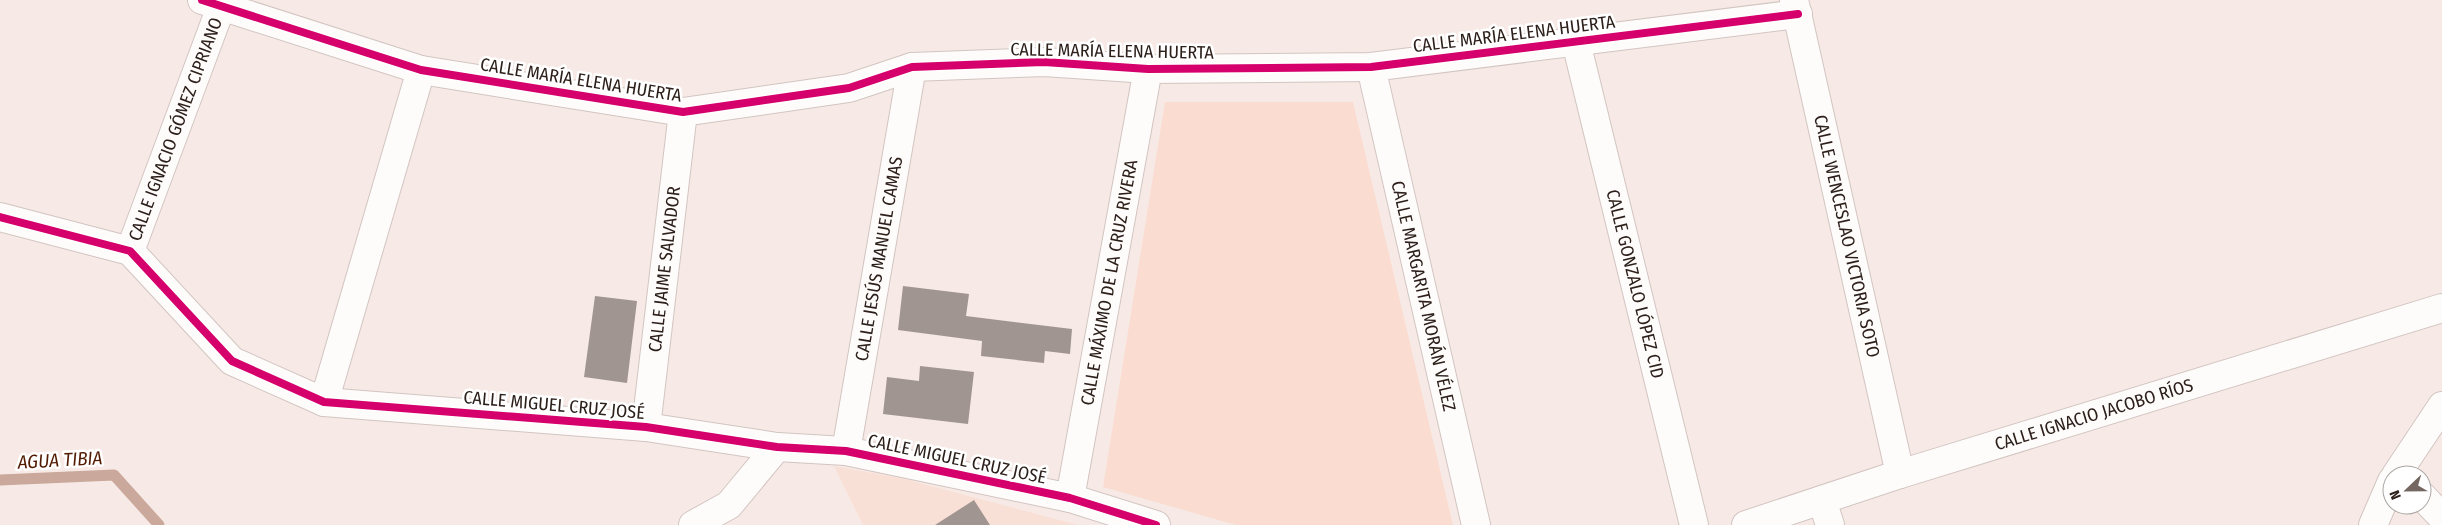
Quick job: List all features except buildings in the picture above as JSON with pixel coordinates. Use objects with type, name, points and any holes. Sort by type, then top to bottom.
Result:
[{"type":"street","name":"CALLE MARÍA ELENA HUERTA","points":[[211,3],[421,70],[683,112],[849,88],[912,67],[1044,62],[1148,69],[1371,67],[1576,42],[1796,7]]},
{"type":"street","name":"CALLE IGNACIO GÓMEZ CIPRIANO","points":[[130,251],[211,3]]},
{"type":"street","name":"CALLE WENCESLAO VICTORIA SOTO","points":[[1796,7],[1900,474]]},
{"type":"street","name":"CALLE GONZALO LÓPEZ CID","points":[[1576,42],[1694,525]]},
{"type":"street","name":"CALLE JESÚS MANUEL CAMAS","points":[[846,451],[912,67]]},
{"type":"street","name":"CALLE MARGARITA MORÁN VÉLEZ","points":[[1371,67],[1476,525]]},
{"type":"street","name":"CALLE MÁXIMO DE LA CRUZ RIVERA","points":[[1070,498],[1148,69]]},
{"type":"street","points":[[324,402],[421,70]]},
{"type":"street","name":"CALLE JAIME SALVADOR","points":[[646,427],[683,112]]},
{"type":"street","points":[[0,218],[130,251]]},
{"type":"street","name":"CALLE MIGUEL CRUZ JOSÉ","points":[[130,251],[232,361],[324,402],[646,427],[777,447],[846,451],[1070,498],[1156,525]]},
{"type":"street","name":"CALLE IGNACIO JACOBO RÍOS","points":[[1746,525],[1826,513],[1900,474],[2442,308]]},
{"type":"street","points":[[2404,465],[2442,406]]},
{"type":"street","points":[[693,525],[729,505],[777,447]]},
{"type":"street","points":[[2432,506],[2442,516]]},
{"type":"street","points":[[2373,525],[2382,507]]},
{"type":"shaded area","points":[[1165,102],[1353,102],[1453,525],[1236,525],[1103,487]]},
{"type":"shaded area","points":[[834,466],[901,478],[1078,525],[863,525]]},
{"type":"waterway","name":"AGUA TIBIA","points":[[0,480],[114,475],[159,525]]},
{"type":"cycle path","points":[[202,0],[421,70],[683,112],[849,88],[912,67],[1044,62],[1148,69],[1371,67],[1798,14]]},
{"type":"cycle path","points":[[0,217],[130,251],[232,361],[324,402],[646,427],[777,447],[846,451],[1070,498],[1156,525]]}]
